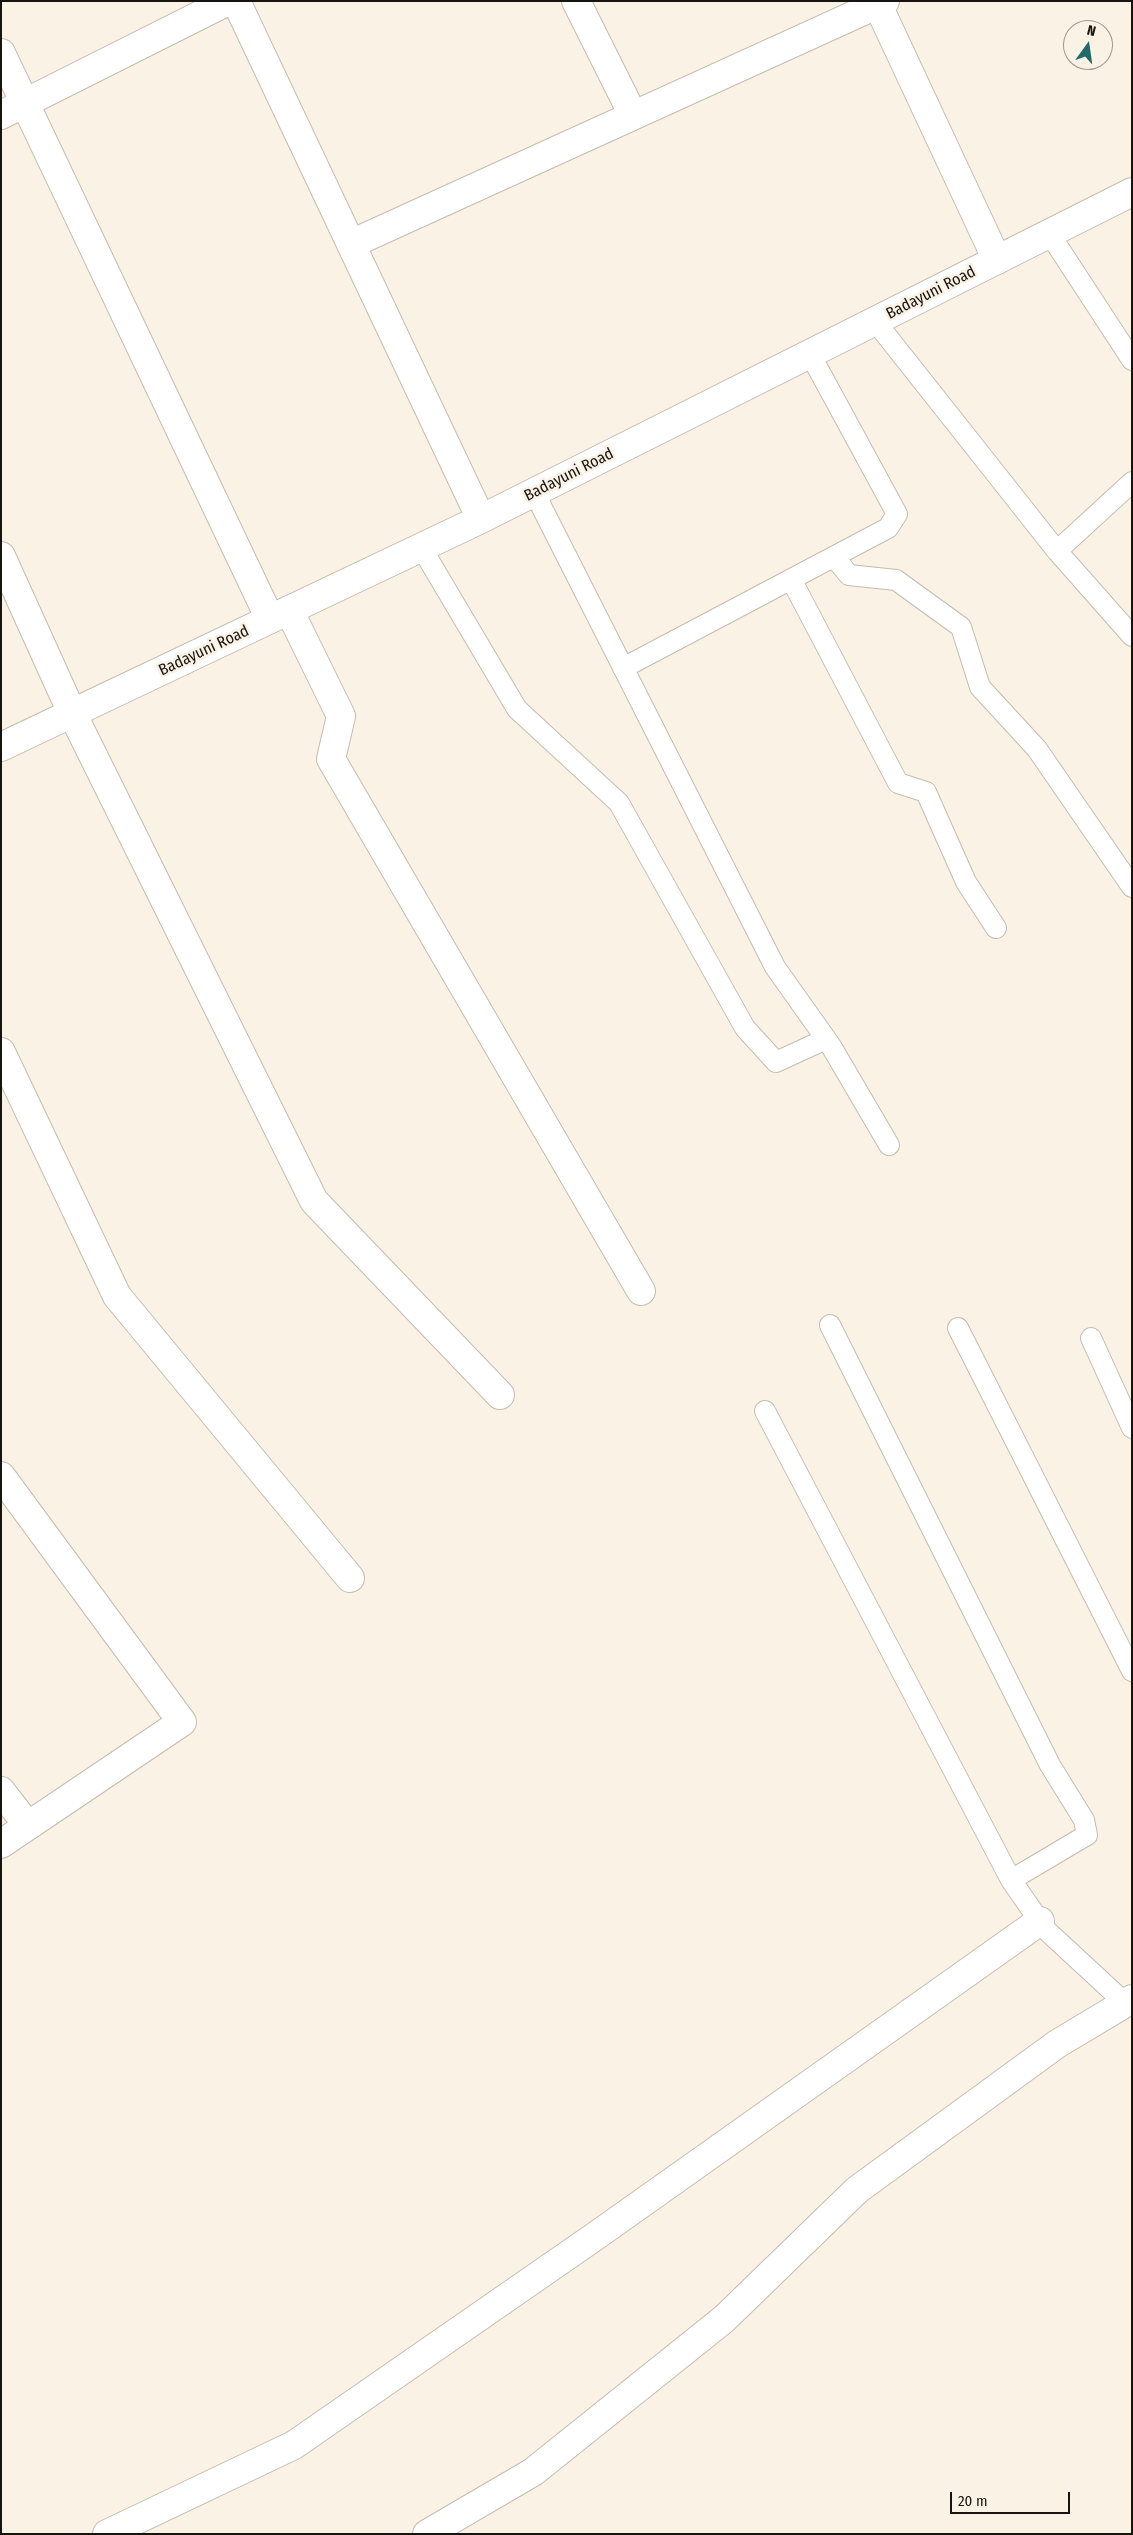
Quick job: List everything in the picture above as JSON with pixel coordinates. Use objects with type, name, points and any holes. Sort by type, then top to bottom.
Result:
[{"type":"street","points":[[1,114],[228,1]]},
{"type":"street","points":[[236,1],[481,519]]},
{"type":"street","points":[[576,1],[634,115]]},
{"type":"street","points":[[351,244],[879,2],[997,260]]},
{"type":"street","points":[[1,53],[279,615],[341,716],[331,759],[641,1291]]},
{"type":"street","name":"Badayuni Road","points":[[1,747],[481,519],[1132,192]]},
{"type":"street","points":[[1,556],[72,713],[314,1201],[500,1396]]},
{"type":"street","points":[[1,1052],[116,1296],[350,1578]]},
{"type":"street","points":[[1,1476],[182,1722],[1,1844]]},
{"type":"street","points":[[1,1791],[28,1826]]},
{"type":"street","points":[[107,2534],[294,2445],[605,2229],[1040,1921]]},
{"type":"street","points":[[428,2534],[532,2472],[724,2319],[857,2190],[1057,2044],[1128,2001]]},
{"type":"lane","points":[[1049,233],[1132,360]]},
{"type":"lane","points":[[875,321],[1057,551],[1132,636]]},
{"type":"lane","points":[[623,668],[888,528],[897,514],[810,354]]},
{"type":"lane","points":[[1057,551],[1132,482]]},
{"type":"lane","points":[[534,492],[775,968],[826,1040],[889,1144]]},
{"type":"lane","points":[[421,547],[517,709],[619,803],[745,1028],[776,1062],[826,1040]]},
{"type":"lane","points":[[834,556],[849,575],[896,580],[961,628],[980,686],[1037,749],[1132,887]]},
{"type":"lane","points":[[790,580],[898,783],[926,792],[966,882],[996,928]]},
{"type":"lane","points":[[830,1325],[1045,1756],[1084,1820],[1087,1836],[1011,1880]]},
{"type":"lane","points":[[958,1328],[1132,1671]]},
{"type":"lane","points":[[1090,1338],[1132,1428]]},
{"type":"lane","points":[[765,1411],[1011,1880],[1040,1921],[1128,2001]]}]
